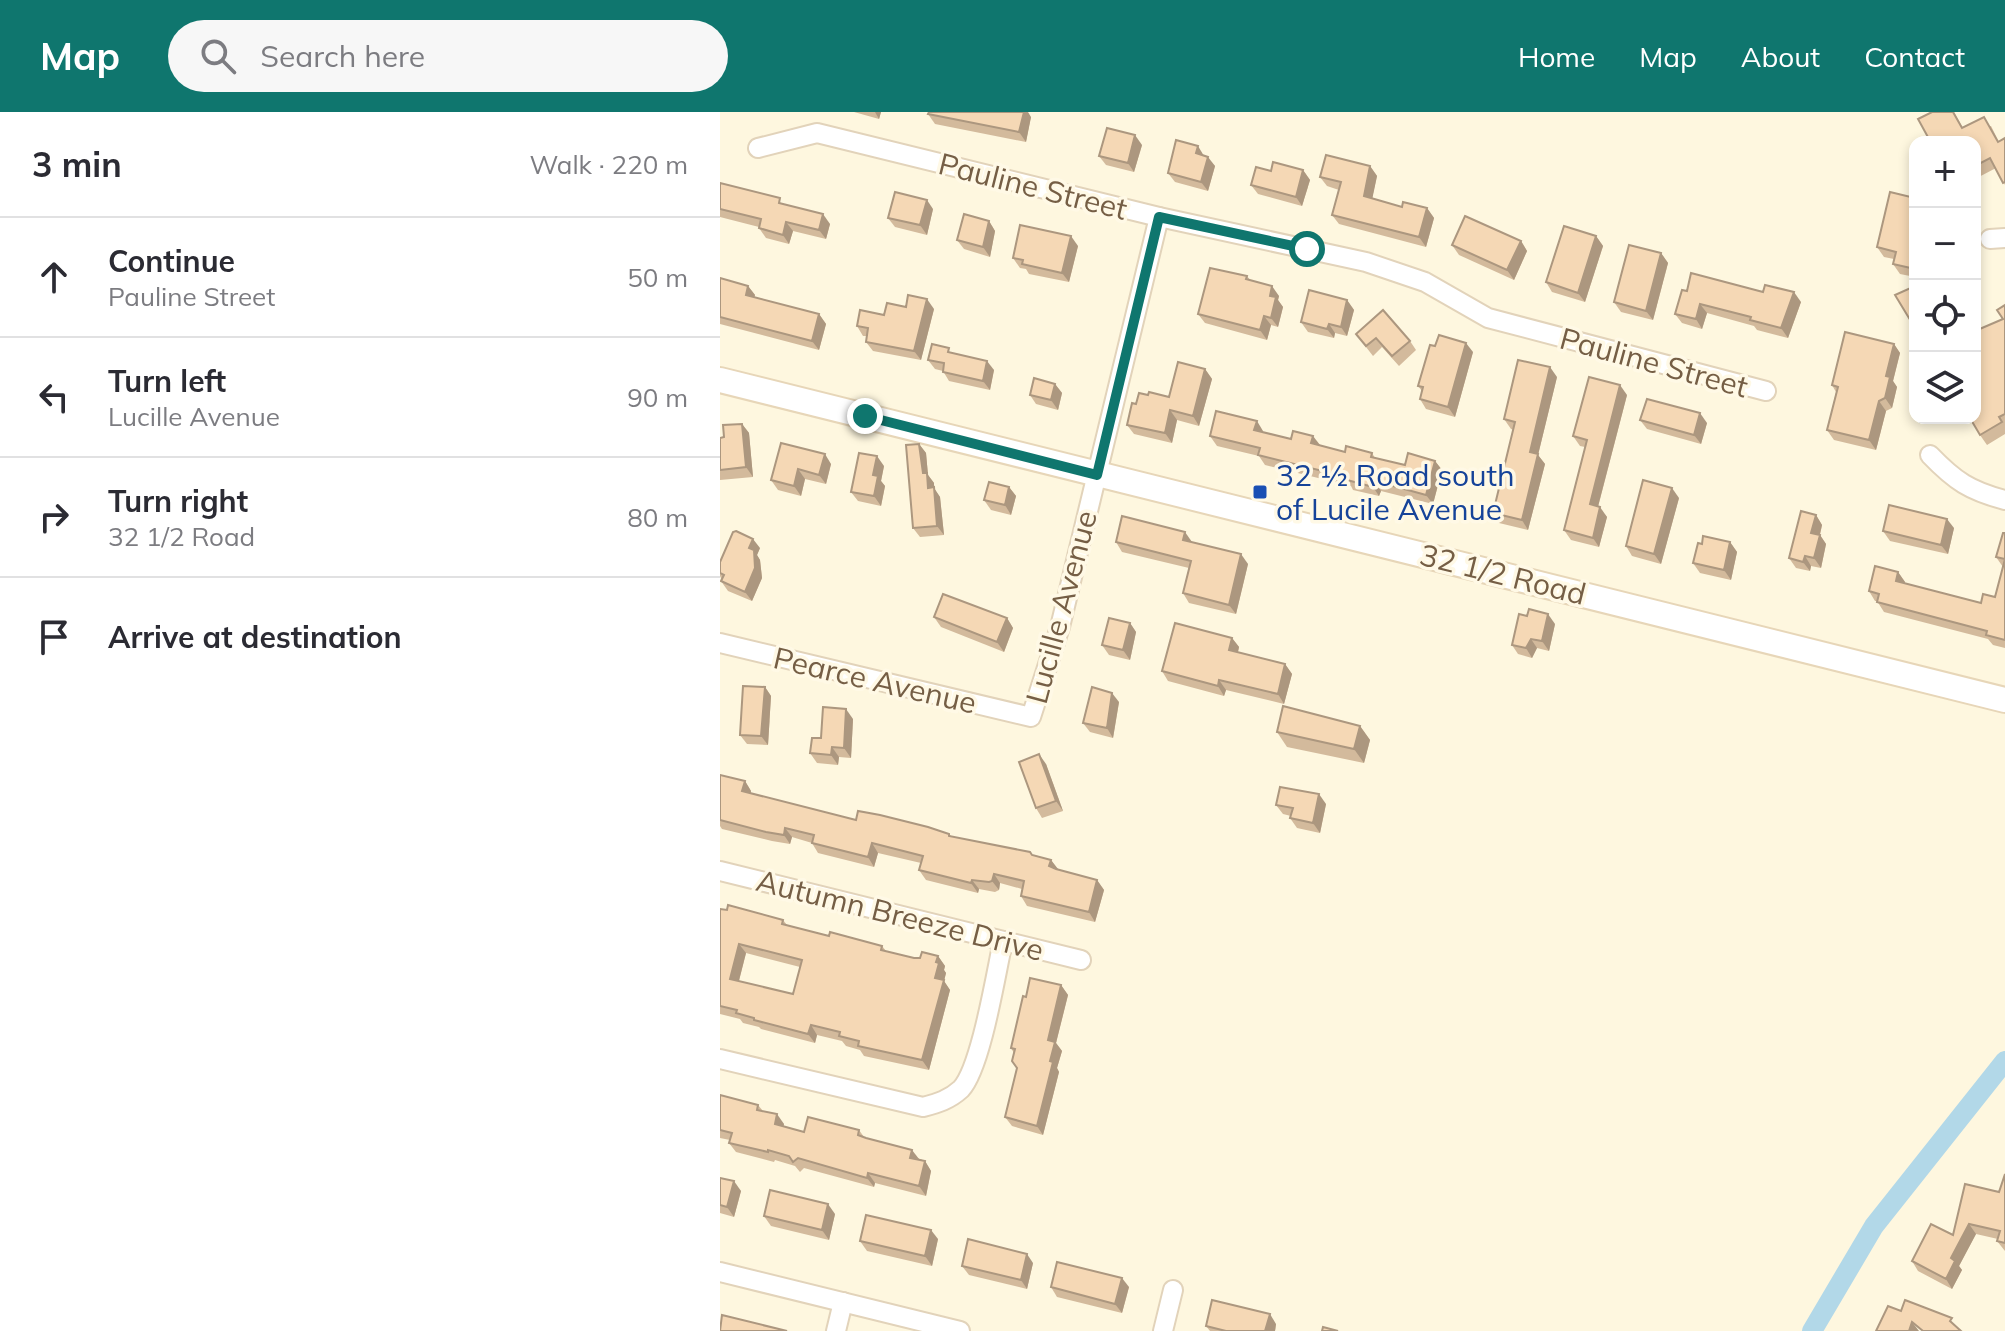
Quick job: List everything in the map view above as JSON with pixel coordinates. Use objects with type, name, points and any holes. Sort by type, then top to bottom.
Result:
[{"type":"street","name":"Pauline Street","points":[[758,148],[817,133],[1159,217],[1366,262],[1425,282],[1488,318],[1766,391]]},
{"type":"street","name":"Lucille Avenue","points":[[1031,717],[1060,627],[1159,217]]},
{"type":"street","name":"32 1/2 Road","points":[[720,380],[2005,700]]},
{"type":"street","points":[[1930,455],[1951,477],[1975,492],[2005,500]]},
{"type":"street","name":"Pearce Avenue","points":[[720,643],[1031,717]]},
{"type":"street","name":"Autumn Breeze Drive","points":[[720,871],[1081,960]]},
{"type":"street","points":[[720,1059],[923,1107],[945,1102],[963,1087],[973,1066],[1003,941]]},
{"type":"street","points":[[720,1272],[960,1331]]},
{"type":"street","points":[[1163,1331],[1173,1290]]},
{"type":"street","points":[[836,1331],[843,1302]]},
{"type":"building","points":[[929,112],[1024,112],[1019,132]]},
{"type":"building","points":[[1932,112],[1953,112],[1962,128],[1984,117],[1998,142],[2005,138],[2005,182],[1990,158],[1981,163],[1981,136],[1927,136],[1918,119]]},
{"type":"building","points":[[1107,128],[1135,135],[1128,163],[1099,156]]},
{"type":"building","points":[[1176,140],[1198,146],[1196,153],[1208,157],[1201,182],[1168,173]]},
{"type":"building","points":[[1326,155],[1370,166],[1364,196],[1402,207],[1403,202],[1427,208],[1419,237],[1332,215],[1341,182],[1320,177]]},
{"type":"building","points":[[1273,162],[1303,170],[1296,197],[1251,185],[1256,167],[1271,171]]},
{"type":"building","points":[[720,183],[780,198],[779,203],[823,214],[819,230],[786,222],[783,235],[759,228],[761,219],[720,209]]},
{"type":"building","points":[[895,192],[927,200],[920,225],[888,218]]},
{"type":"building","points":[[1890,192],[1909,197],[1909,268],[1893,264],[1896,252],[1877,247]]},
{"type":"building","points":[[964,214],[989,221],[983,247],[957,240]]},
{"type":"building","points":[[1465,216],[1521,241],[1507,270],[1452,245]]},
{"type":"building","points":[[1020,225],[1071,236],[1062,273],[1022,264],[1023,260],[1013,258]]},
{"type":"building","points":[[1564,226],[1596,236],[1578,293],[1546,282]]},
{"type":"building","points":[[1629,245],[1661,253],[1646,311],[1614,302]]},
{"type":"building","points":[[1210,268],[1247,276],[1246,279],[1272,286],[1270,296],[1276,297],[1271,318],[1264,316],[1260,330],[1198,314]]},
{"type":"building","points":[[1691,273],[1763,292],[1765,285],[1794,292],[1781,328],[1700,304],[1696,319],[1675,314],[1682,290],[1687,291]]},
{"type":"building","points":[[720,278],[748,286],[746,295],[819,314],[812,341],[720,317]]},
{"type":"building","points":[[1909,289],[1909,318],[1895,295]]},
{"type":"building","points":[[1309,290],[1347,300],[1341,327],[1329,324],[1327,329],[1301,322]]},
{"type":"building","points":[[908,295],[927,299],[914,351],[866,342],[868,328],[857,326],[860,310],[884,315],[887,303],[906,307]]},
{"type":"building","points":[[2005,305],[2005,414],[1999,417],[2002,422],[1980,435],[1974,424],[1981,424],[1981,328],[2003,319],[1997,310]]},
{"type":"building","points":[[1383,310],[1410,341],[1392,356],[1376,338],[1366,346],[1356,334]]},
{"type":"building","points":[[1845,332],[1894,344],[1886,376],[1890,377],[1885,398],[1879,401],[1869,440],[1827,430],[1838,387],[1832,385]]},
{"type":"building","points":[[1439,335],[1466,343],[1448,407],[1420,399],[1423,387],[1418,386],[1430,345],[1435,346]]},
{"type":"building","points":[[932,344],[949,348],[948,352],[987,361],[983,381],[943,372],[944,363],[928,360]]},
{"type":"building","points":[[1518,360],[1550,367],[1530,452],[1538,454],[1522,520],[1493,513],[1515,422],[1504,419]]},
{"type":"building","points":[[1178,362],[1205,369],[1193,416],[1170,410],[1165,433],[1127,425],[1132,403],[1136,404],[1139,393],[1169,397]]},
{"type":"building","points":[[1589,377],[1620,385],[1590,504],[1600,507],[1593,538],[1564,530],[1587,440],[1573,436]]},
{"type":"building","points":[[1034,378],[1055,384],[1051,400],[1030,395]]},
{"type":"building","points":[[1647,399],[1700,413],[1694,435],[1640,420]]},
{"type":"building","points":[[1216,411],[1257,421],[1254,430],[1291,439],[1293,431],[1313,436],[1311,443],[1345,452],[1346,446],[1372,453],[1371,457],[1405,465],[1408,453],[1435,461],[1426,495],[1375,481],[1373,487],[1347,480],[1347,477],[1258,455],[1260,448],[1210,436]]},
{"type":"building","points":[[742,424],[746,467],[720,470],[723,425]]},
{"type":"building","points":[[781,443],[825,454],[819,475],[798,469],[794,486],[771,480]]},
{"type":"building","points":[[919,444],[928,488],[934,487],[937,526],[913,528],[906,445]]},
{"type":"building","points":[[859,453],[877,456],[873,475],[878,476],[874,496],[851,492]]},
{"type":"building","points":[[1643,480],[1672,488],[1654,554],[1626,546]]},
{"type":"building","points":[[989,482],[1009,487],[1005,505],[984,500]]},
{"type":"building","points":[[1889,505],[1947,519],[1941,545],[1883,531]]},
{"type":"building","points":[[1801,511],[1816,515],[1811,533],[1820,535],[1814,558],[1805,556],[1803,562],[1789,558]]},
{"type":"building","points":[[1122,516],[1185,532],[1183,540],[1241,554],[1229,605],[1183,593],[1191,561],[1116,542]]},
{"type":"building","points":[[736,531],[753,539],[749,548],[754,550],[755,568],[745,592],[721,581],[724,575],[720,573],[720,562]]},
{"type":"building","points":[[2005,533],[2005,559],[1996,557]]},
{"type":"building","points":[[1703,536],[1730,542],[1724,570],[1693,563]]},
{"type":"building","points":[[2005,559],[2005,640],[1986,635],[1987,631],[1877,602],[1879,594],[1869,591],[1875,566],[1898,572],[1896,581],[1981,603],[1983,594],[1995,597]]},
{"type":"building","points":[[943,594],[1007,618],[997,642],[934,617]]},
{"type":"building","points":[[1529,609],[1548,614],[1542,641],[1531,639],[1526,648],[1512,645],[1519,614],[1527,616]]},
{"type":"building","points":[[1109,618],[1130,623],[1123,650],[1102,645]]},
{"type":"building","points":[[1175,623],[1232,638],[1229,650],[1285,664],[1278,694],[1219,680],[1218,686],[1162,671]]},
{"type":"building","points":[[743,686],[765,687],[761,736],[740,735]]},
{"type":"building","points":[[1092,687],[1112,693],[1107,728],[1083,723]]},
{"type":"building","points":[[1283,706],[1360,726],[1354,749],[1277,732]]},
{"type":"building","points":[[823,707],[846,709],[844,748],[832,747],[831,755],[810,753],[812,738],[821,738]]},
{"type":"building","points":[[1039,754],[1056,801],[1036,808],[1019,762]]},
{"type":"building","points":[[720,775],[745,781],[742,791],[856,820],[858,811],[880,815],[928,827],[949,836],[1030,852],[1051,860],[1049,866],[1056,869],[1097,880],[1089,912],[1021,896],[1024,881],[994,874],[992,881],[972,880],[971,883],[919,870],[923,856],[872,843],[868,857],[812,843],[814,835],[785,828],[784,835],[720,820]]},
{"type":"building","points":[[1280,787],[1319,794],[1313,823],[1290,818],[1293,808],[1276,805]]},
{"type":"building","points":[[728,905],[783,920],[782,924],[829,936],[830,932],[914,958],[920,958],[922,952],[938,956],[935,978],[944,980],[922,1060],[858,1046],[859,1041],[839,1036],[840,1032],[811,1025],[808,1034],[754,1020],[736,1013],[737,1010],[720,1006],[720,909],[727,910]],"holes":[[[739,944],[802,960],[793,994],[730,979]]]},
{"type":"building","points":[[1030,978],[1061,985],[1048,1040],[1055,1042],[1050,1061],[1053,1062],[1037,1126],[1005,1117],[1017,1068],[1012,1061],[1015,1049],[1011,1048]]},
{"type":"building","points":[[720,1095],[758,1105],[757,1110],[777,1114],[775,1124],[804,1132],[808,1117],[859,1130],[858,1135],[912,1150],[910,1158],[925,1161],[919,1186],[868,1173],[867,1178],[798,1158],[793,1162],[789,1156],[729,1143],[732,1133],[720,1130]]},
{"type":"building","points":[[2005,1174],[2005,1243],[1997,1241],[2000,1231],[1969,1224],[1951,1258],[1955,1261],[1946,1279],[1912,1261],[1931,1224],[1953,1235],[1965,1184],[1999,1192]]},
{"type":"building","points":[[720,1178],[734,1181],[727,1207],[720,1205]]},
{"type":"building","points":[[770,1190],[828,1204],[822,1230],[764,1216]]},
{"type":"building","points":[[866,1215],[931,1230],[925,1256],[860,1241]]},
{"type":"building","points":[[968,1239],[1027,1254],[1021,1280],[962,1266]]},
{"type":"building","points":[[1057,1262],[1122,1278],[1115,1304],[1051,1287]]},
{"type":"building","points":[[1212,1300],[1270,1314],[1265,1331],[1226,1331],[1206,1326]]},
{"type":"building","points":[[1905,1300],[1952,1318],[1950,1321],[1961,1331],[1923,1331],[1912,1322],[1909,1331],[1876,1331],[1888,1306],[1901,1311]]},
{"type":"building","points":[[722,1315],[787,1331],[720,1331]]},
{"type":"waterway","points":[[1812,1331],[1874,1226],[2005,1061]]},
{"type":"place","name":"32 ½ Road south of Lucile Avenue","points":[[1260,492]]},
{"type":"route","points":[[865,416],[1097,475],[1159,217],[1307,249]]}]
